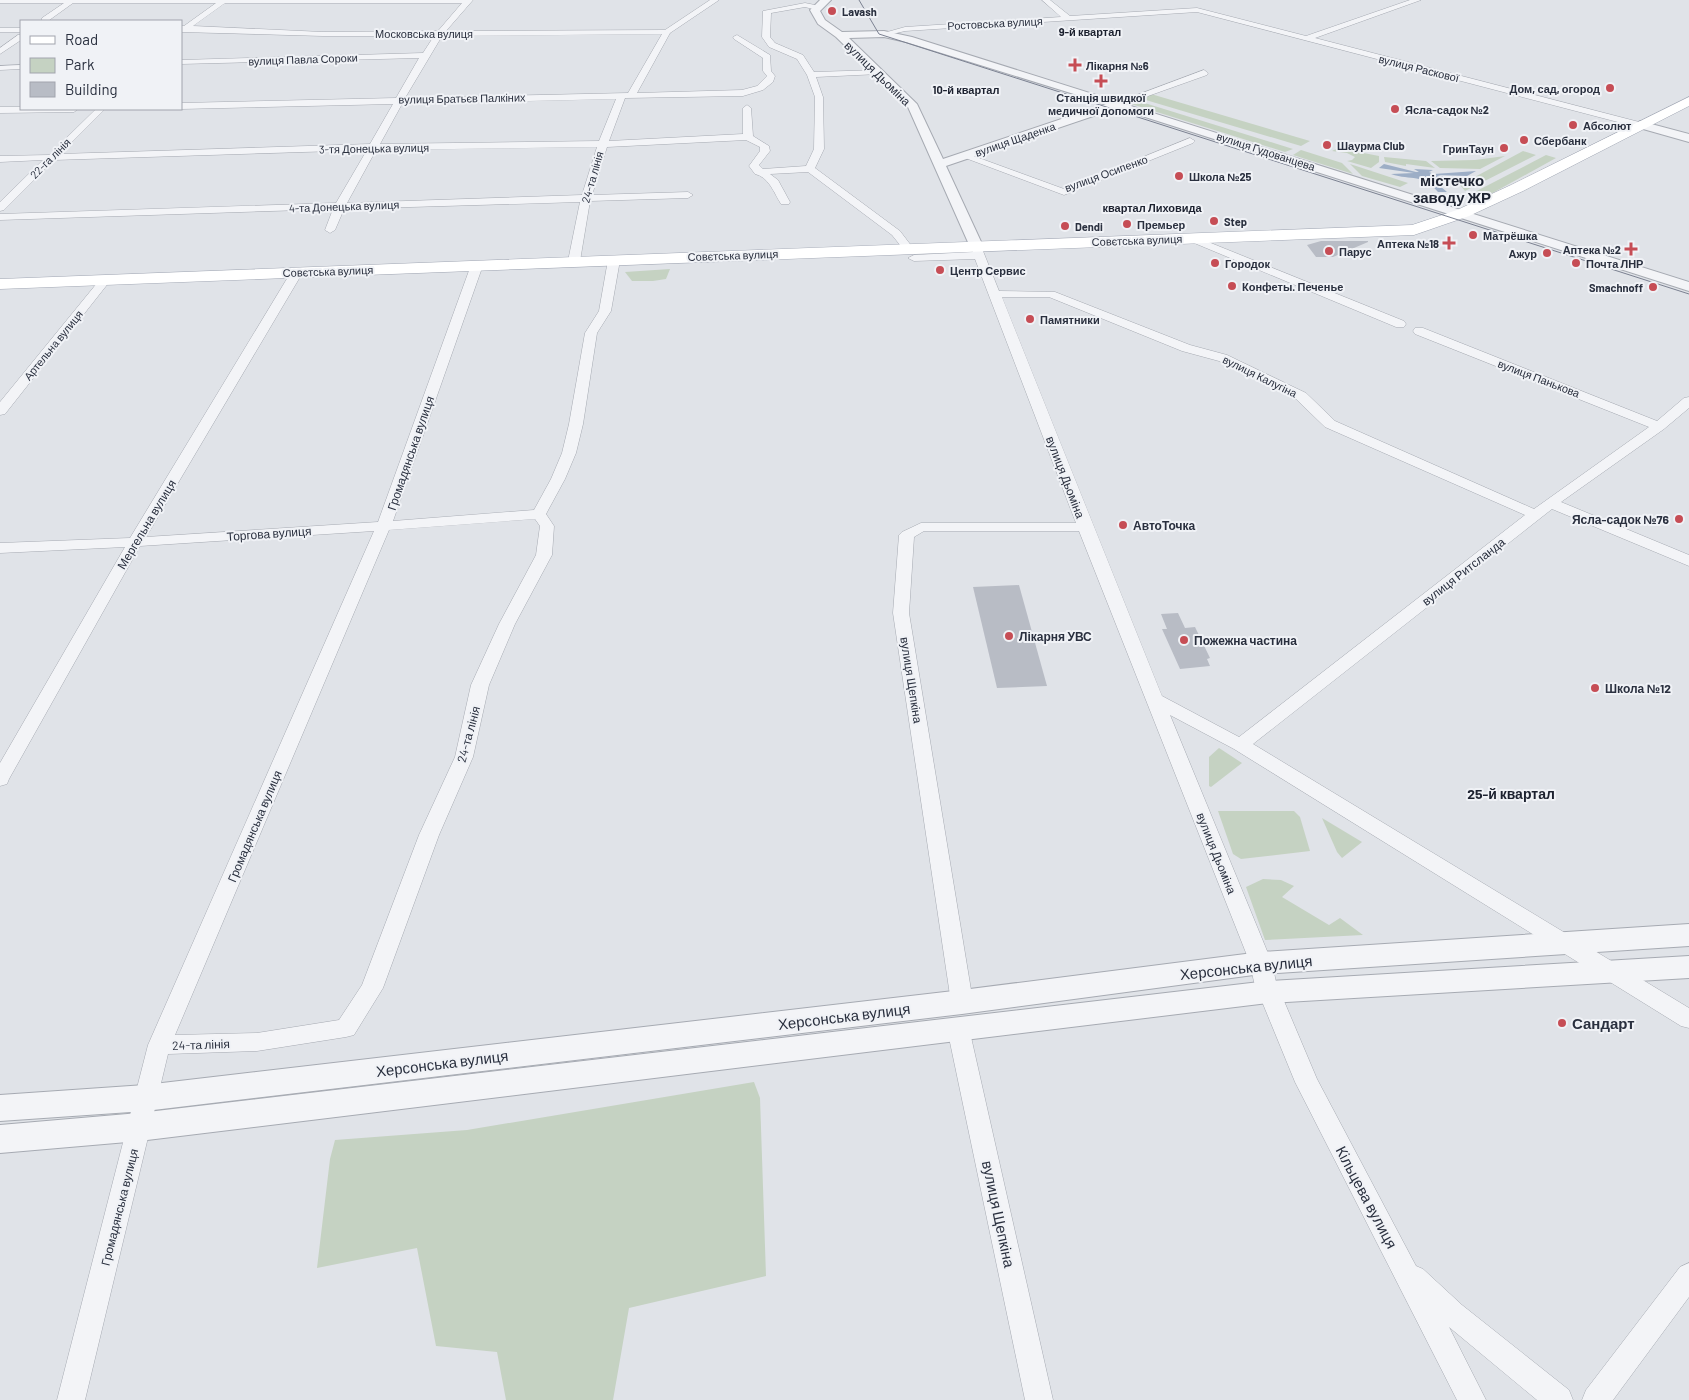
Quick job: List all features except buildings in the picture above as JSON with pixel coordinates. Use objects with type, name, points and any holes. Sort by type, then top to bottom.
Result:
[{"type":"main road","name":"Совєтська вулиця","points":[[0,284],[106,278],[574,261],[911,253],[1191,238],[1414,230],[1463,213],[1518,188],[1689,101]]},
{"type":"street","points":[[45,20],[73,0]]},
{"type":"street","points":[[183,30],[225,0]]},
{"type":"street","points":[[0,1],[468,0]]},
{"type":"street","points":[[330,230],[340,206],[425,55],[440,33],[468,0]]},
{"type":"street","name":"24-та лінія","points":[[574,261],[585,199],[602,144],[626,95],[667,32],[715,0]]},
{"type":"street","points":[[810,169],[819,149],[819,96],[811,75],[800,58],[772,45],[766,36],[767,11],[805,5],[818,8],[826,0]]},
{"type":"street","points":[[1046,0],[1069,19]]},
{"type":"street","points":[[1188,0],[1197,10]]},
{"type":"street","points":[[1305,39],[1417,0]]},
{"type":"street","name":"вулиця Дьоміна","points":[[818,8],[815,10],[821,22],[840,36],[913,106],[940,164],[978,250],[1085,527],[1261,963],[1268,992]]},
{"type":"street","name":"Ростовська вулиця","points":[[884,34],[905,29],[1197,10]]},
{"type":"street","name":"вулиця Раскової","points":[[1197,10],[1640,125]]},
{"type":"street","points":[[0,30],[20,30]]},
{"type":"street","name":"Московська вулиця","points":[[183,30],[323,34],[667,32]]},
{"type":"street","name":"вулиця Гудованцева","points":[[840,36],[884,34],[908,39],[1463,213],[1689,287]]},
{"type":"street","name":"вулиця Братьєв Палкіних","points":[[182,106],[743,93],[760,88],[770,80],[771,76],[767,71],[767,57],[737,37]]},
{"type":"street","points":[[0,52],[20,39]]},
{"type":"street","name":"вулиця Павла Сороки","points":[[182,62],[425,55]]},
{"type":"street","points":[[0,68],[20,67]]},
{"type":"street","points":[[811,75],[879,72]]},
{"type":"street","name":"вулиця Щаденка","points":[[940,164],[1204,73]]},
{"type":"street","points":[[747,108],[748,137],[764,146],[765,151],[754,166],[758,172],[774,182],[785,202]]},
{"type":"street","points":[[0,110],[20,110]]},
{"type":"street","name":"22-га лінія","points":[[0,208],[100,110]]},
{"type":"street","points":[[1640,125],[1689,138]]},
{"type":"street","name":"3-тя Донецька вулиця","points":[[0,159],[373,147],[602,144],[748,137]]},
{"type":"street","name":"вулиця Осипенко","points":[[965,156],[1064,192],[1190,141]]},
{"type":"street","points":[[758,172],[810,169],[896,233],[911,253]]},
{"type":"street","name":"4-та Донецька вулиця","points":[[0,217],[688,195]]},
{"type":"street","points":[[1191,238],[1400,324]]},
{"type":"street","points":[[539,514],[558,479],[569,453],[576,424],[591,333],[605,311],[614,260]]},
{"type":"street","name":"Громадянська вулиця","points":[[71,1400],[159,1046],[384,525],[477,265]]},
{"type":"street","name":"Мергельна вулиця","points":[[0,778],[135,542],[297,272]]},
{"type":"street","name":"Артельна вулиця","points":[[0,411],[106,278]]},
{"type":"street","name":"вулиця Калугіна","points":[[995,294],[1051,294],[1186,348],[1223,358],[1301,396],[1330,424],[1536,515]]},
{"type":"street","name":"вулиця Панькова","points":[[1418,331],[1659,426]]},
{"type":"street","name":"вулиця Ритсланда","points":[[1240,745],[1550,503],[1659,426],[1689,401]]},
{"type":"street","points":[[1550,503],[1689,561]]},
{"type":"street","name":"24-та лінія","points":[[159,1046],[257,1042],[346,1028],[372,988],[429,835],[464,757],[480,685],[507,624],[544,555],[546,526],[539,514]]},
{"type":"street","name":"Торгова вулиця","points":[[0,548],[135,542],[539,514]]},
{"type":"street","name":"вулиця Щепкіна","points":[[1039,1400],[960,1015],[901,614],[907,535],[921,527],[1085,527]]},
{"type":"street","points":[[1155,700],[1240,745],[1689,1019]]},
{"type":"street","name":"Херсонська вулиця","points":[[0,1139],[139,1127],[960,1015],[1261,963],[1689,935]]},
{"type":"street","name":"Херсонська вулиця","points":[[0,1108],[145,1098],[960,1015],[1268,992],[1689,967]]},
{"type":"street","name":"Кільцева вулиця","points":[[1268,992],[1307,1082],[1472,1400]]},
{"type":"street","points":[[1406,1270],[1453,1314],[1559,1400]]},
{"type":"street","points":[[1596,1400],[1689,1276]]},
{"type":"green space","points":[[1151,94],[1310,141],[1301,146],[1139,98]]},
{"type":"green space","points":[[1135,100],[1293,149],[1285,152],[1128,103]]},
{"type":"green space","points":[[1338,148],[1379,156],[1379,162],[1371,168],[1347,161],[1355,157],[1347,153],[1332,151]]},
{"type":"green space","points":[[1301,150],[1342,163],[1353,174],[1293,155]]},
{"type":"green space","points":[[1523,151],[1536,155],[1465,191],[1460,185]]},
{"type":"green space","points":[[1546,155],[1556,158],[1478,201],[1472,200],[1469,195]]},
{"type":"green space","points":[[1505,156],[1480,169],[1440,168],[1431,161],[1475,160]]},
{"type":"green space","points":[[1384,157],[1426,161],[1435,168],[1385,162]]},
{"type":"green space","points":[[1350,164],[1408,183],[1400,187],[1362,176]]},
{"type":"green space","points":[[670,269],[666,279],[653,281],[632,281],[625,272]]},
{"type":"green space","points":[[1219,748],[1242,763],[1211,787],[1209,786],[1209,757]]},
{"type":"green space","points":[[1218,811],[1294,811],[1300,817],[1310,851],[1241,859],[1233,854]]},
{"type":"green space","points":[[1322,818],[1362,842],[1342,858],[1337,852]]},
{"type":"green space","points":[[1263,879],[1281,880],[1294,886],[1282,897],[1329,925],[1340,918],[1363,935],[1265,940],[1246,887]]},
{"type":"green space","points":[[754,1082],[760,1098],[766,1276],[629,1308],[613,1400],[506,1400],[497,1352],[436,1346],[417,1248],[317,1268],[330,1159],[335,1140],[467,1130]]},
{"type":"water","points":[[1384,164],[1416,172],[1419,172],[1414,169],[1433,170],[1429,172],[1434,174],[1476,171],[1467,176],[1437,175],[1453,179],[1444,184],[1433,180],[1447,192],[1438,192],[1422,180],[1391,174],[1414,173],[1379,168]]},
{"type":"tram line","points":[[859,0],[879,34],[1689,294]]},
{"type":"place","name":"Lavash","points":[[832,11]]},
{"type":"place","name":"Лікарня №6","points":[[1075,65]]},
{"type":"place","name":"Станція швидкої медичної допомоги","points":[[1101,81]]},
{"type":"place","name":"Дом, сад, огород","points":[[1610,88]]},
{"type":"place","name":"Ясла-садок №2","points":[[1395,109]]},
{"type":"place","name":"Абсолют","points":[[1573,125]]},
{"type":"place","name":"Сбербанк","points":[[1524,140]]},
{"type":"place","name":"Шаурма Club","points":[[1327,145]]},
{"type":"place","name":"ГринТаун","points":[[1504,148]]},
{"type":"place","name":"Школа №25","points":[[1179,176]]},
{"type":"place","name":"Step","points":[[1214,221]]},
{"type":"place","name":"Премьер","points":[[1127,224]]},
{"type":"place","name":"Dendi","points":[[1065,226]]},
{"type":"place","name":"Матрёшка","points":[[1473,235]]},
{"type":"place","name":"Аптека №18","points":[[1449,243]]},
{"type":"place","name":"Аптека №2","points":[[1631,249]]},
{"type":"place","name":"Парус","points":[[1329,251]]},
{"type":"place","name":"Ажур","points":[[1547,253]]},
{"type":"place","name":"Городок","points":[[1215,263]]},
{"type":"place","name":"Почта ЛНР","points":[[1576,263]]},
{"type":"place","name":"Центр Сервис","points":[[940,270]]},
{"type":"place","name":"Конфеты. Печенье","points":[[1232,286]]},
{"type":"place","name":"Smachnoff","points":[[1653,287]]},
{"type":"place","name":"Памятники","points":[[1030,319]]},
{"type":"place","name":"Ясла-садок №76","points":[[1679,519]]},
{"type":"place","name":"АвтоТочка","points":[[1123,525]]},
{"type":"place","name":"Лікарня УВС","points":[[1009,636]]},
{"type":"place","name":"Пожежна частина","points":[[1184,640]]},
{"type":"place","name":"Школа №12","points":[[1595,688]]},
{"type":"place","name":"Сандарт","points":[[1562,1023]]},
{"type":"district","name":"9-й квартал","points":[[1090,31]]},
{"type":"district","name":"10-й квартал","points":[[966,89]]},
{"type":"district","name":"містечко заводу ЖР","points":[[1452,188]]},
{"type":"district","name":"квартал Лиховида","points":[[1152,207]]},
{"type":"district","name":"25-й квартал","points":[[1511,793]]}]
